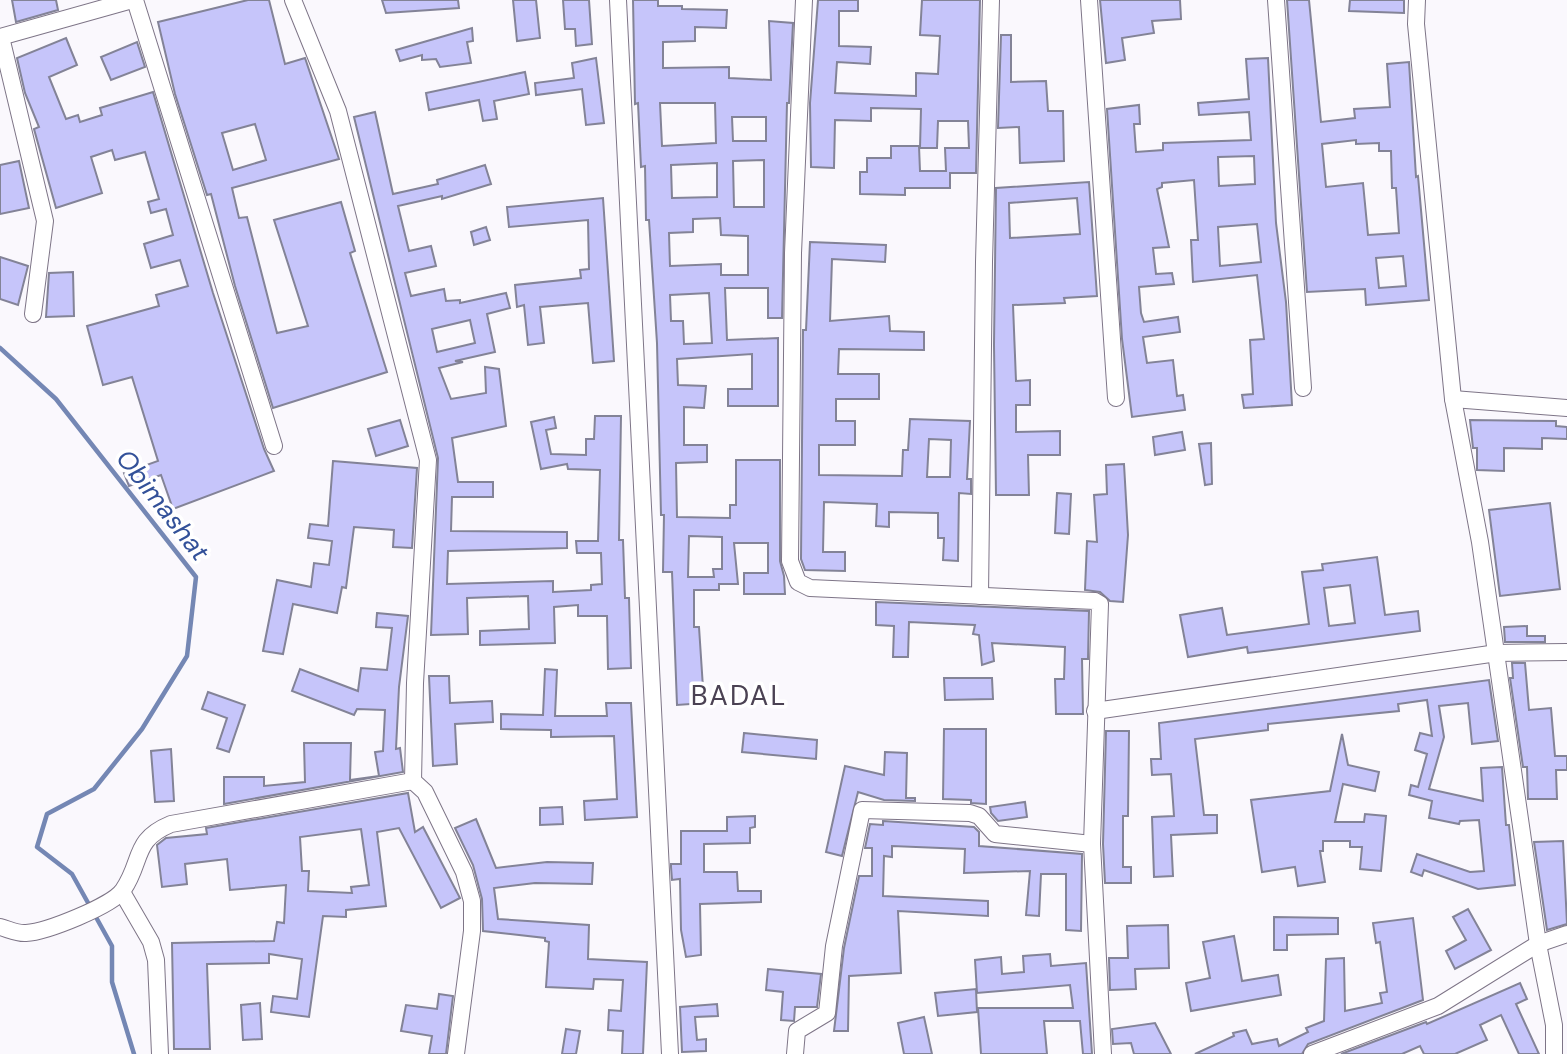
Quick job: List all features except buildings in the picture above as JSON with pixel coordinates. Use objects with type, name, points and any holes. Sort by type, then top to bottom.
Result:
[{"type":"street","points":[[33,314],[45,221],[0,37],[134,0],[274,446]]},
{"type":"street","points":[[293,0],[338,111],[428,460],[415,683],[413,781],[425,792],[437,815],[464,872],[472,901],[472,931],[456,1054]]},
{"type":"street","points":[[618,0],[670,1054]]},
{"type":"street","points":[[804,0],[793,253],[790,561],[798,582],[810,588],[1095,601],[1100,604],[1092,844],[1103,1054]]},
{"type":"street","points":[[980,596],[991,0]]},
{"type":"street","points":[[1089,0],[1115,398]]},
{"type":"street","points":[[1276,0],[1303,388]]},
{"type":"street","points":[[1417,0],[1417,38],[1453,399],[1497,653],[1538,944],[1554,1025],[1554,1054]]},
{"type":"street","points":[[1453,399],[1567,408]]},
{"type":"street","points":[[1095,711],[1497,653],[1567,652]]},
{"type":"street","points":[[0,927],[24,934],[67,923],[122,892],[142,843],[154,831],[171,824],[413,781]]},
{"type":"street","points":[[795,1054],[797,1031],[827,1013],[834,946],[862,810],[971,813],[979,816],[995,835],[1092,844]]},
{"type":"street","points":[[122,892],[151,942],[156,960],[160,1054]]},
{"type":"street","points":[[1312,1054],[1438,1006],[1538,944],[1567,934]]},
{"type":"waterway","name":"Obimashat","points":[[0,348],[56,399],[196,577],[187,656],[142,729],[94,789],[47,814],[37,847],[72,874],[112,946],[112,982],[134,1054]]},
{"type":"district","name":"BADAL","points":[[739,695]]}]
